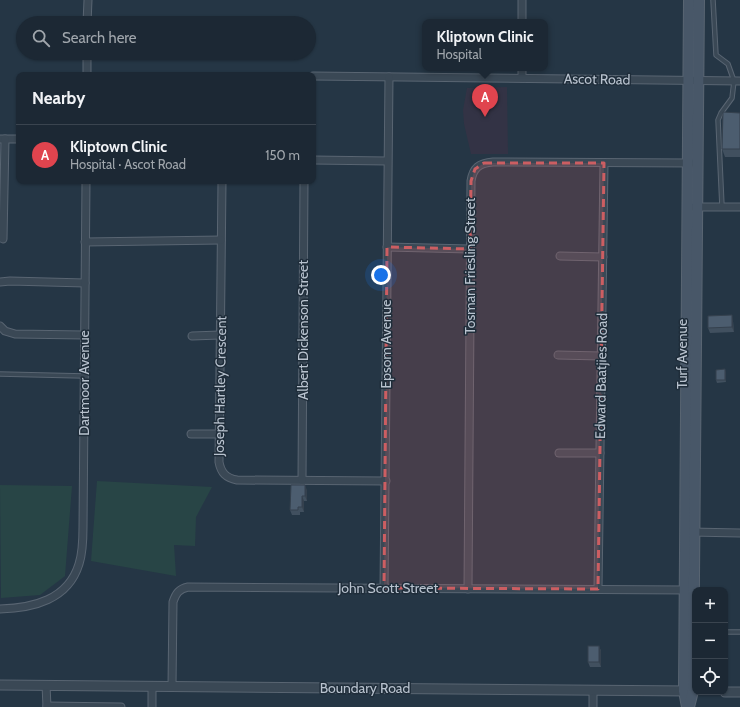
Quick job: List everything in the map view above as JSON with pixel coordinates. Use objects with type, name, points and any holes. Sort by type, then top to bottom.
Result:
[{"type":"main road","name":"Turf Avenue","points":[[689,0],[693,80],[689,590],[691,691]]},
{"type":"main road","name":"Turf Avenue","points":[[693,80],[699,0]]},
{"type":"main road","name":"Turf Avenue","points":[[689,590],[693,623]]},
{"type":"main road","name":"Turf Avenue","points":[[688,707],[691,691],[693,659]]},
{"type":"street","points":[[87,16],[88,0]]},
{"type":"street","points":[[522,0],[522,19]]},
{"type":"street","points":[[87,60],[87,72]]},
{"type":"street","points":[[522,71],[522,78]]},
{"type":"street","name":"Ascot Road","points":[[316,76],[737,81]]},
{"type":"street","name":"Epsom Avenue","points":[[384,588],[388,77]]},
{"type":"street","points":[[3,239],[2,139],[16,139]]},
{"type":"street","points":[[316,160],[387,161]]},
{"type":"street","name":"Tosman Friesling Street","points":[[468,588],[470,249],[472,174],[479,165],[492,162],[693,163]]},
{"type":"street","name":"Edward Baatjies Road","points":[[598,589],[604,163]]},
{"type":"street","name":"Dartmoor Avenue","points":[[0,609],[22,608],[38,604],[54,597],[69,583],[79,565],[82,543],[86,184]]},
{"type":"street","name":"Joseph Hartley Crescent","points":[[222,184],[219,462],[222,471],[228,478],[237,480],[386,481]]},
{"type":"street","name":"Albert Dickenson Street","points":[[302,480],[304,184]]},
{"type":"street","points":[[692,207],[740,207]]},
{"type":"street","points":[[85,242],[221,240]]},
{"type":"street","points":[[387,247],[470,249]]},
{"type":"street","points":[[560,256],[603,257]]},
{"type":"street","points":[[0,282],[85,283]]},
{"type":"street","points":[[0,326],[5,331],[15,334],[84,335]]},
{"type":"street","points":[[192,336],[220,335]]},
{"type":"street","points":[[558,355],[601,356]]},
{"type":"street","points":[[191,434],[219,434]]},
{"type":"street","points":[[559,453],[600,453]]},
{"type":"street","points":[[690,532],[740,533]]},
{"type":"street","name":"John Scott Street","points":[[172,686],[173,602],[178,592],[188,587],[689,590]]},
{"type":"street","name":"Boundary Road","points":[[0,685],[691,691]]},
{"type":"street","points":[[46,685],[47,707],[121,707]]},
{"type":"street","points":[[152,686],[152,707]]},
{"type":"street","points":[[593,690],[593,707]]},
{"type":"street","points":[[728,692],[740,692]]},
{"type":"lane","points":[[713,0],[716,55],[728,64],[737,81],[732,98],[721,113],[718,120],[722,207]]},
{"type":"lane","points":[[0,374],[84,376]]},
{"type":"lane","points":[[728,632],[740,632]]},
{"type":"highlighted area","points":[[484,163],[604,163],[598,589],[384,588],[387,247],[470,249],[471,181],[475,169]]},
{"type":"shaded area","points":[[507,87],[508,154],[471,154],[464,124],[463,110],[467,88]]},
{"type":"green space","points":[[97,481],[212,487],[196,517],[195,546],[174,545],[176,576],[91,561]]},
{"type":"green space","points":[[0,485],[72,486],[65,576],[40,595],[1,598]]},
{"type":"building","points":[[723,112],[740,113],[740,149],[722,149]]},
{"type":"building","points":[[732,315],[732,327],[708,328],[708,316]]},
{"type":"building","points":[[725,369],[725,380],[716,380],[716,370]]},
{"type":"building","points":[[291,485],[305,485],[305,496],[302,496],[302,507],[298,507],[298,510],[290,510]]},
{"type":"building","points":[[588,646],[599,646],[599,662],[588,662]]},
{"type":"place","name":"Kliptown Clinic","points":[[485,117]]}]
